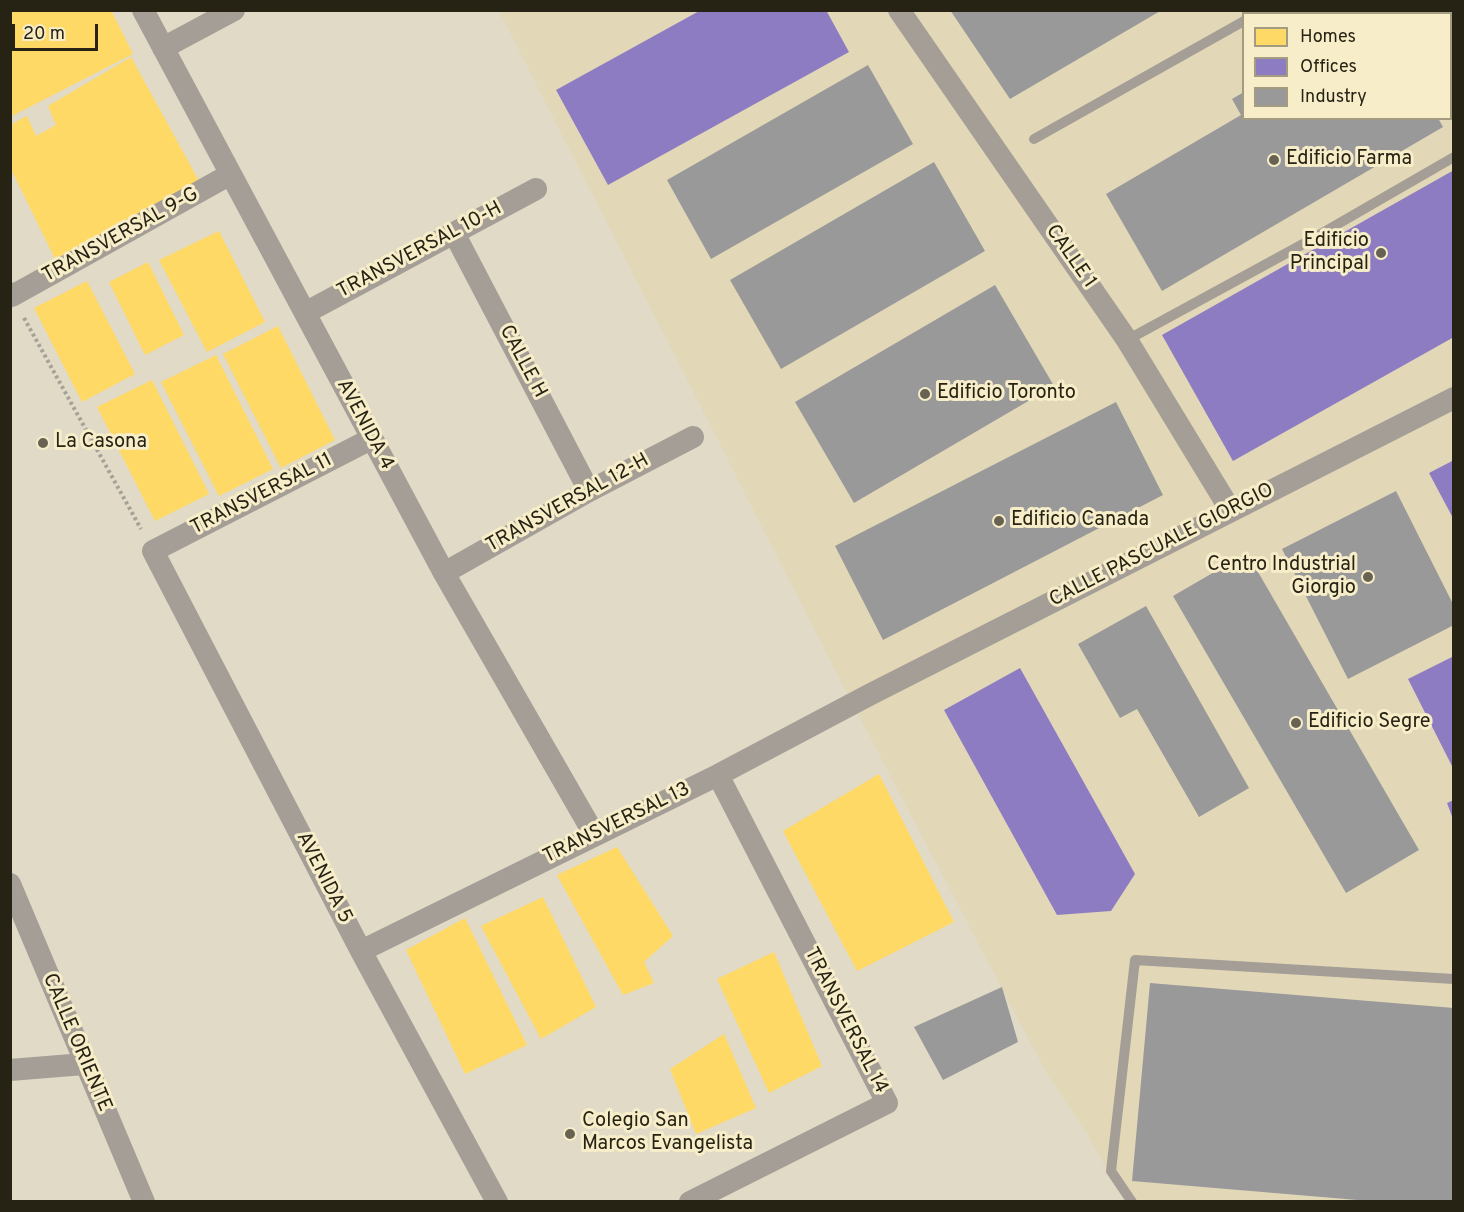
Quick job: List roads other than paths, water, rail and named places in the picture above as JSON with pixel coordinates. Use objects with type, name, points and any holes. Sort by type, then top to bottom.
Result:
[{"type":"street","name":"AVENIDA 4","points":[[143,10],[229,175],[444,573],[594,834]]},
{"type":"street","points":[[163,48],[234,10]]},
{"type":"street","name":"CALLE 1","points":[[899,10],[1127,340],[1231,511]]},
{"type":"street","name":"TRANSVERSAL 9-G","points":[[11,295],[229,175]]},
{"type":"street","name":"TRANSVERSAL 10-H","points":[[305,313],[536,189]]},
{"type":"street","name":"CALLE H","points":[[454,233],[589,491]]},
{"type":"street","name":"CALLE PASCUALE GIORGIO","points":[[870,694],[1454,398]]},
{"type":"street","name":"TRANSVERSAL 12-H","points":[[444,573],[589,491],[693,437]]},
{"type":"street","name":"TRANSVERSAL 11","points":[[153,551],[371,439]]},
{"type":"street","name":"AVENIDA 5","points":[[153,551],[361,951],[497,1202]]},
{"type":"street","name":"TRANSVERSAL 13","points":[[361,951],[594,834],[718,775],[870,694]]},
{"type":"street","name":"TRANSVERSAL 14","points":[[690,1202],[887,1103],[718,775]]},
{"type":"street","name":"CALLE ORIENTE","points":[[10,884],[144,1202]]},
{"type":"street","points":[[10,1070],[84,1064]]},
{"type":"lane","points":[[1034,139],[1242,22]]},
{"type":"lane","points":[[1127,340],[1305,243],[1454,158]]},
{"type":"lane","points":[[1132,1202],[1111,1171],[1135,960],[1454,979]]},
{"type":"place","name":"Edificio Farma","points":[[1274,160]]},
{"type":"place","name":"Edificio Principal","points":[[1381,253]]},
{"type":"place","name":"Edificio Toronto","points":[[925,394]]},
{"type":"place","name":"La Casona","points":[[43,443]]},
{"type":"place","name":"Edificio Canada","points":[[999,521]]},
{"type":"place","name":"Centro Industrial Giorgio","points":[[1368,577]]},
{"type":"place","name":"Edificio Segre","points":[[1296,723]]},
{"type":"place","name":"Colegio San Marcos Evangelista","points":[[570,1134]]}]
